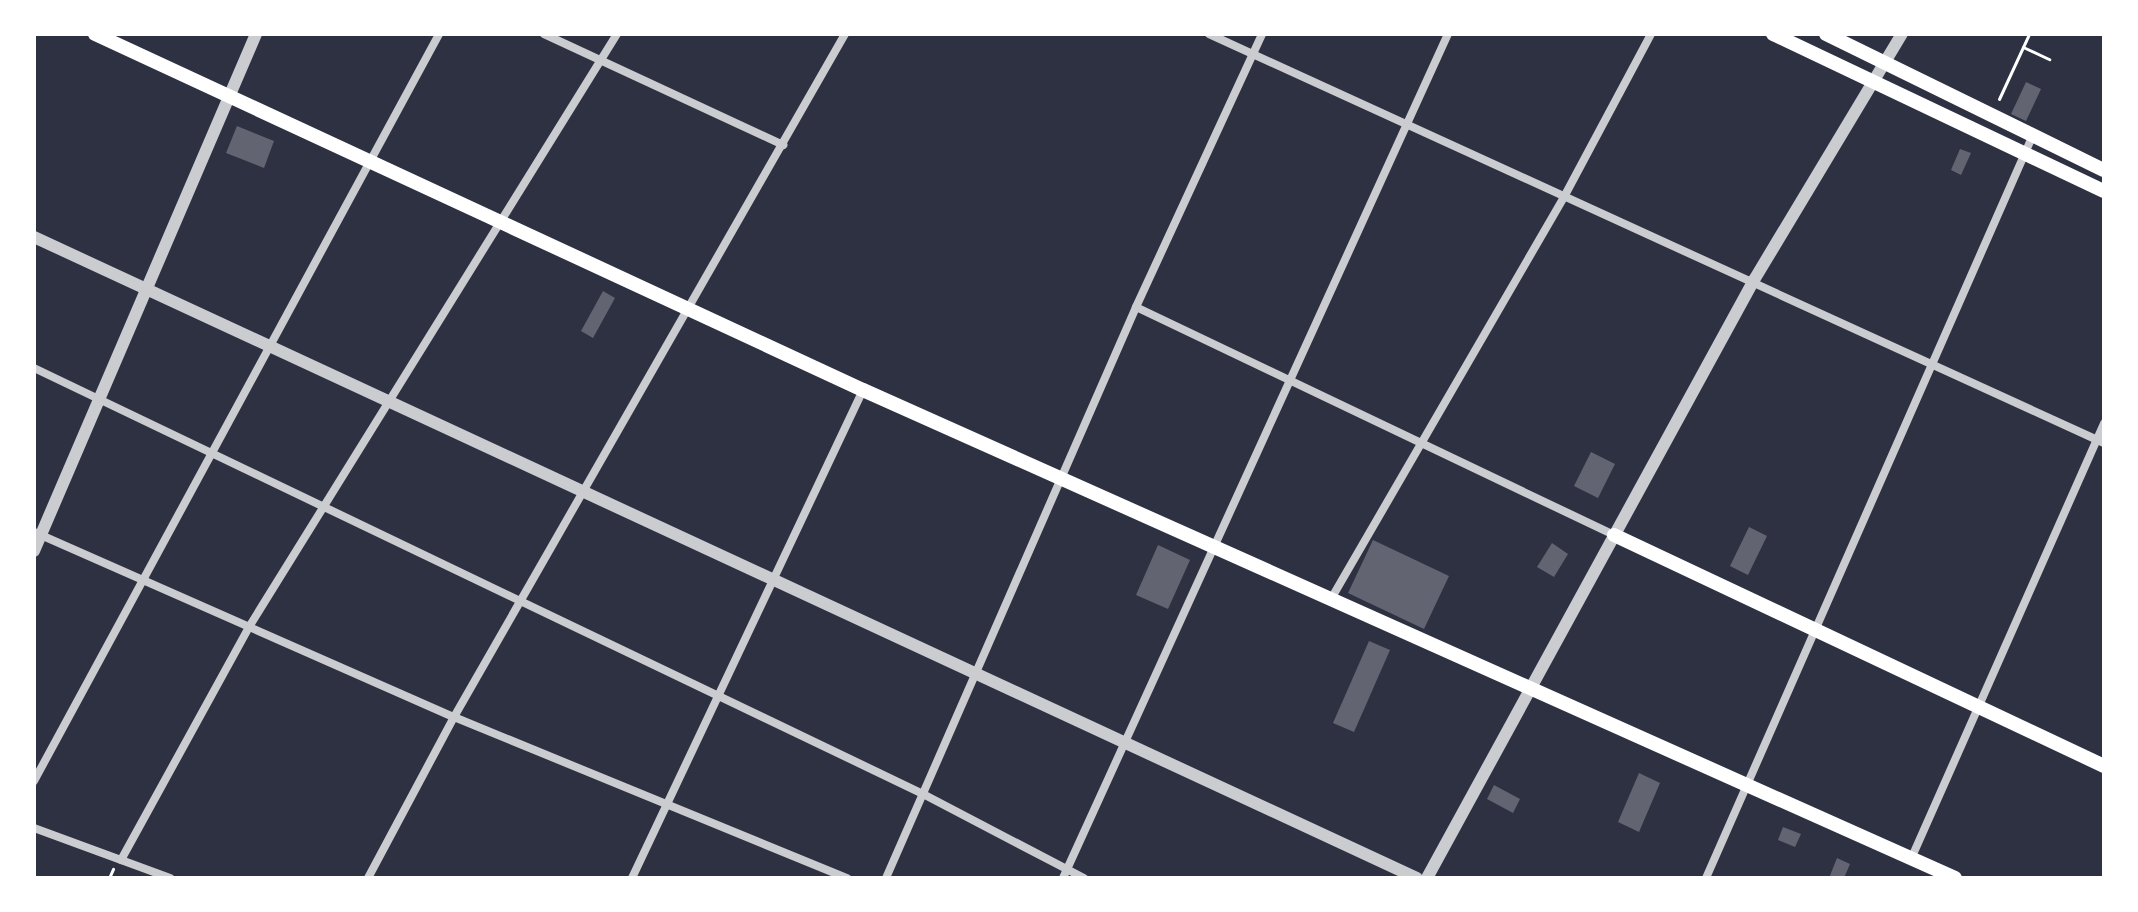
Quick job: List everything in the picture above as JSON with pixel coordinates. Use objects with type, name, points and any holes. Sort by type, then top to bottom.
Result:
[{"type":"main road","points":[[95,34],[369,157],[863,390],[1745,788],[1955,878]]},
{"type":"main road","points":[[1773,34],[2104,191]]},
{"type":"main road","points":[[1826,34],[2104,170]]},
{"type":"main road","points":[[1614,535],[1977,709],[2104,766]]},
{"type":"street","points":[[34,551],[37,533],[100,400],[256,34]]},
{"type":"street","points":[[34,781],[369,157],[439,34]]},
{"type":"street","points":[[544,34],[783,145]]},
{"type":"street","points":[[121,860],[249,627],[617,34]]},
{"type":"street","points":[[368,878],[454,717],[583,490],[692,308],[845,34]]},
{"type":"street","points":[[1209,34],[1564,197],[1754,280],[2100,441]]},
{"type":"street","points":[[886,878],[1136,307],[1262,34]]},
{"type":"street","points":[[1064,874],[1448,34]]},
{"type":"street","points":[[1331,599],[1564,197],[1651,34]]},
{"type":"street","points":[[1427,878],[1526,690],[1754,280],[1882,60],[1902,34]]},
{"type":"street","points":[[1706,878],[2033,135]]},
{"type":"street","points":[[34,237],[389,398],[1417,878]]},
{"type":"street","points":[[1136,307],[1614,535]]},
{"type":"street","points":[[34,368],[324,503],[520,603],[923,794],[1064,874],[1084,878]]},
{"type":"street","points":[[632,878],[863,390]]},
{"type":"street","points":[[1911,859],[2100,441],[2104,423]]},
{"type":"street","points":[[37,533],[454,717],[847,878]]},
{"type":"street","points":[[34,828],[170,878]]},
{"type":"path","points":[[1991,116],[2029,34]]},
{"type":"path","points":[[2023,47],[2049,59]]},
{"type":"building","points":[[2026,82],[2041,89],[2026,121],[2011,114]]},
{"type":"building","points":[[237,126],[274,141],[264,168],[226,153]]},
{"type":"building","points":[[1960,149],[1971,153],[1961,175],[1951,170]]},
{"type":"building","points":[[603,291],[615,298],[593,338],[581,331]]},
{"type":"building","points":[[1591,452],[1615,464],[1598,498],[1574,486]]},
{"type":"building","points":[[1749,527],[1767,536],[1748,575],[1730,566]]},
{"type":"building","points":[[1373,540],[1449,576],[1424,629],[1348,593]]},
{"type":"building","points":[[1552,543],[1568,554],[1554,577],[1537,567]]},
{"type":"building","points":[[1158,545],[1190,560],[1168,609],[1136,595]]},
{"type":"building","points":[[1369,641],[1390,650],[1354,732],[1333,723]]},
{"type":"building","points":[[1639,773],[1660,783],[1639,832],[1618,822]]},
{"type":"building","points":[[1494,785],[1520,799],[1513,813],[1487,799]]},
{"type":"building","points":[[1783,827],[1801,834],[1795,847],[1778,840]]},
{"type":"building","points":[[1837,858],[1850,864],[1844,878],[1829,878]]}]
